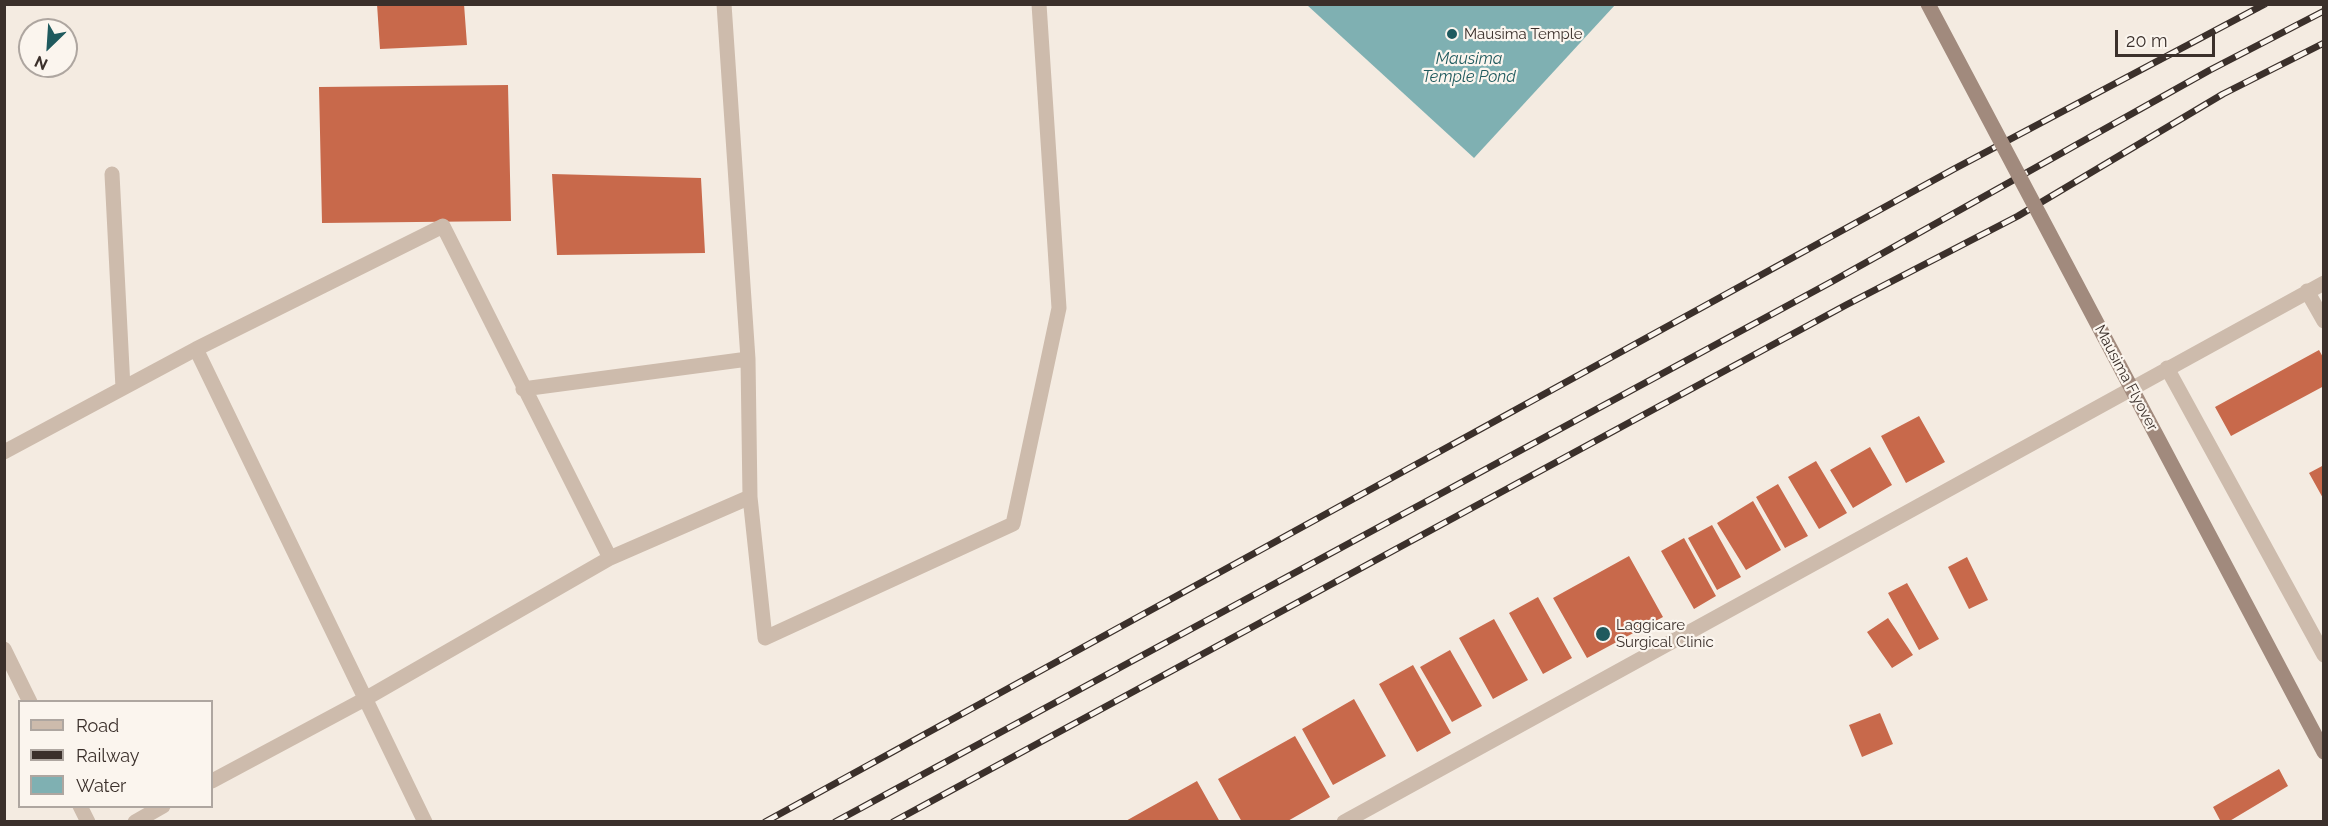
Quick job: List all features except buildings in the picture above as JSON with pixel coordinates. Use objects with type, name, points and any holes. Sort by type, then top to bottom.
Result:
[{"type":"main road","name":"Mausima Flyover","points":[[1928,4],[2324,752]]},
{"type":"street","points":[[724,4],[748,359],[750,497],[765,638],[1013,524],[1059,308],[1039,4]]},
{"type":"street","points":[[112,174],[123,388]]},
{"type":"street","points":[[4,452],[196,349],[443,226],[610,558]]},
{"type":"street","points":[[1344,822],[2324,283]]},
{"type":"street","points":[[2307,291],[2324,321]]},
{"type":"street","points":[[196,349],[425,822]]},
{"type":"street","points":[[523,389],[748,359]]},
{"type":"street","points":[[2167,368],[2324,655]]},
{"type":"street","points":[[213,780],[365,699],[610,558],[750,497]]},
{"type":"street","points":[[4,649],[29,700]]},
{"type":"street","points":[[81,808],[88,822]]},
{"type":"street","points":[[135,822],[161,808]]},
{"type":"water","name":"Mausima Temple Pond","points":[[1307,5],[1615,5],[1474,158]]},
{"type":"railway","points":[[765,822],[1954,169],[2265,4]]},
{"type":"railway","points":[[835,822],[1833,281],[2210,70],[2324,11]]},
{"type":"railway","points":[[893,822],[1846,305],[2018,216],[2223,94],[2324,43]]},
{"type":"place","name":"Mausima Temple","points":[[1452,34]]},
{"type":"place","name":"Laggicare Surgical Clinic","points":[[1603,634]]}]
